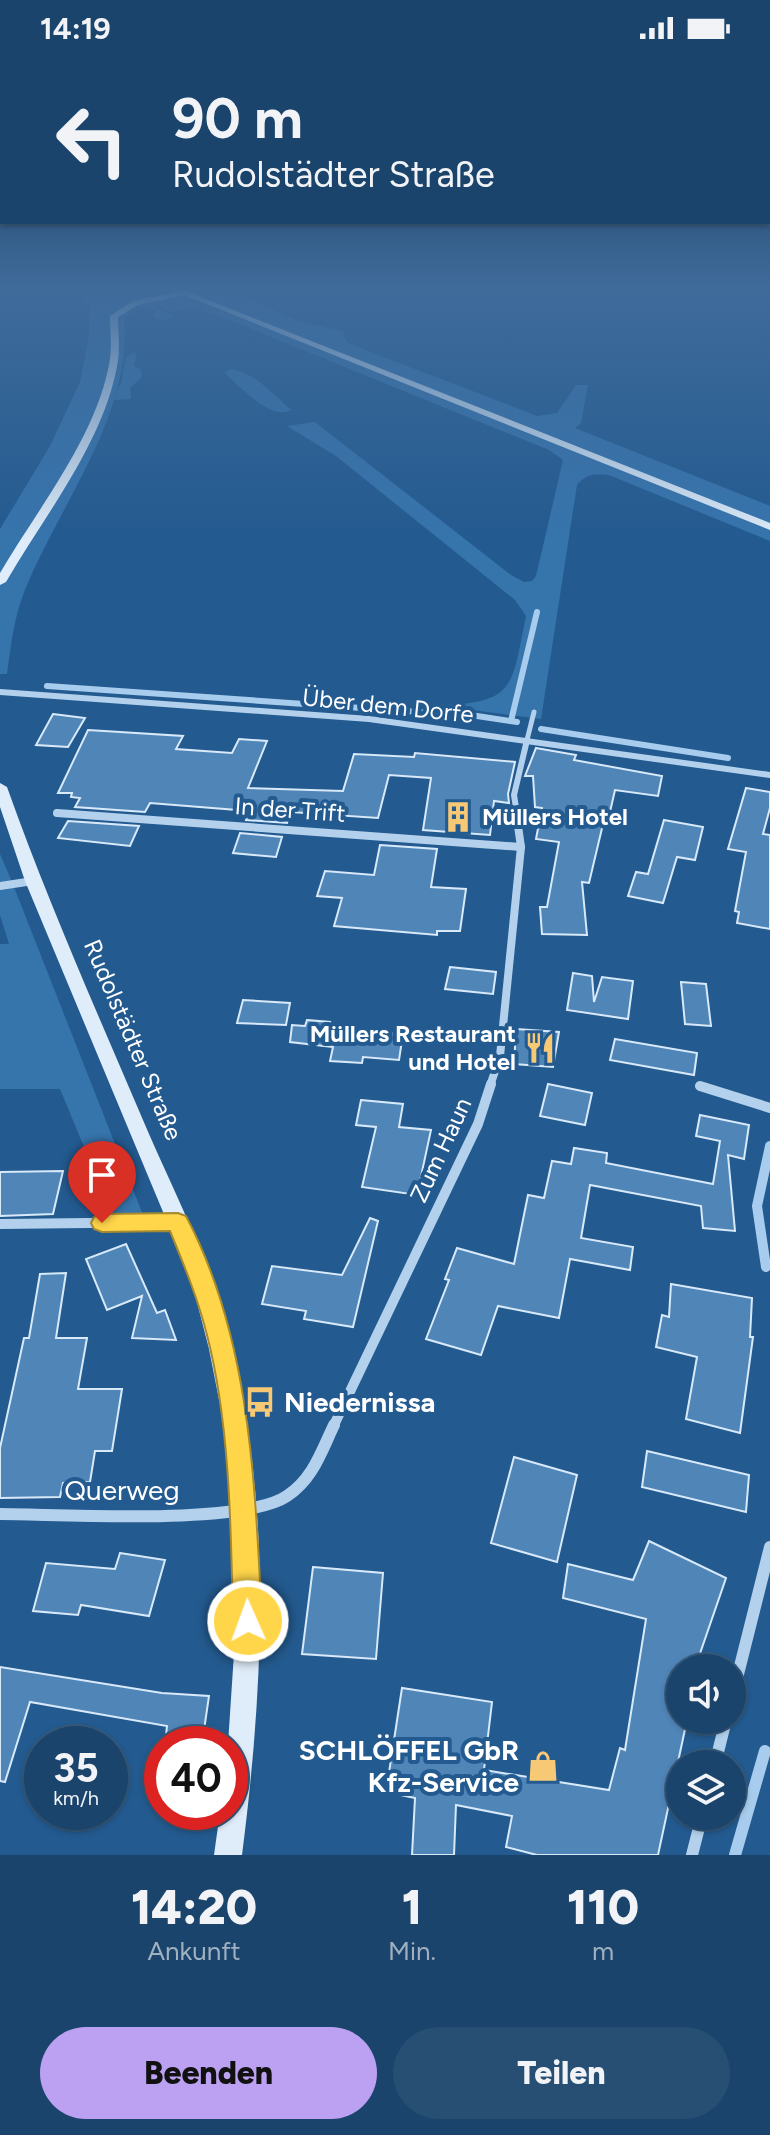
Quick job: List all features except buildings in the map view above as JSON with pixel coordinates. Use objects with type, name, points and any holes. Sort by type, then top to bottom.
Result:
[{"type":"street","points":[[0,582],[85,438],[111,372]]},
{"type":"street","points":[[382,372],[770,527]]},
{"type":"street","name":"Über dem Dorfe","points":[[0,692],[369,719],[770,775]]},
{"type":"street","name":"Zum Haun","points":[[243,1510],[273,1505],[291,1497],[310,1476],[478,1124],[500,1056],[521,847],[514,795],[527,740]]},
{"type":"street","name":"Rudolstädter Straße","points":[[0,787],[33,881],[201,1279],[219,1336],[231,1397],[243,1510],[247,1704],[228,1855]]},
{"type":"street","name":"In der Trift","points":[[57,813],[521,847]]},
{"type":"street","points":[[0,886],[33,881]]},
{"type":"street","points":[[700,1086],[770,1108]]},
{"type":"street","points":[[0,1224],[178,1222]]},
{"type":"street","name":"Querweg","points":[[0,1514],[210,1514],[243,1510]]},
{"type":"street","points":[[743,1654],[770,1547]]},
{"type":"street","points":[[692,1855],[698,1830]]},
{"type":"lane","points":[[527,740],[534,712]]},
{"type":"shaded area","points":[[82,372],[120,372],[106,424],[21,600],[7,674],[0,674],[0,529],[50,446]]},
{"type":"shaded area","points":[[123,372],[141,372],[142,377],[130,388],[131,399],[114,400]]},
{"type":"shaded area","points":[[224,372],[247,374],[291,410],[274,411],[265,407]]},
{"type":"shaded area","points":[[357,372],[423,372],[537,416],[557,413],[576,385],[588,385],[581,423],[575,428],[770,506],[770,541],[609,475],[588,476],[577,485],[541,719],[434,705],[481,701],[505,688],[517,661],[526,616],[515,600],[336,456],[287,426],[315,422],[524,582],[532,581],[536,576],[563,460],[549,450]]},
{"type":"shaded area","points":[[0,854],[143,1215],[113,1217],[60,1089],[0,1089],[0,944],[9,944],[0,915]]},
{"type":"waterway","points":[[511,721],[537,612]]},
{"type":"waterway","points":[[47,686],[477,716],[517,722]]},
{"type":"waterway","points":[[541,729],[728,758]]},
{"type":"waterway","points":[[766,1267],[757,1206],[770,1146]]},
{"type":"waterway","points":[[735,1855],[765,1751]]},
{"type":"place","name":"Müllers Hotel","points":[[458,817]]},
{"type":"place","name":"Müllers Restaurant und Hotel","points":[[540,1048]]},
{"type":"place","name":"Niedernissa","points":[[260,1402]]},
{"type":"place","name":"SCHLÖFFEL GbR Kfz-Service","points":[[543,1766]]},
{"type":"route","points":[[102,1223],[178,1222],[201,1279],[219,1336],[229,1385],[243,1510],[248,1621]]}]
